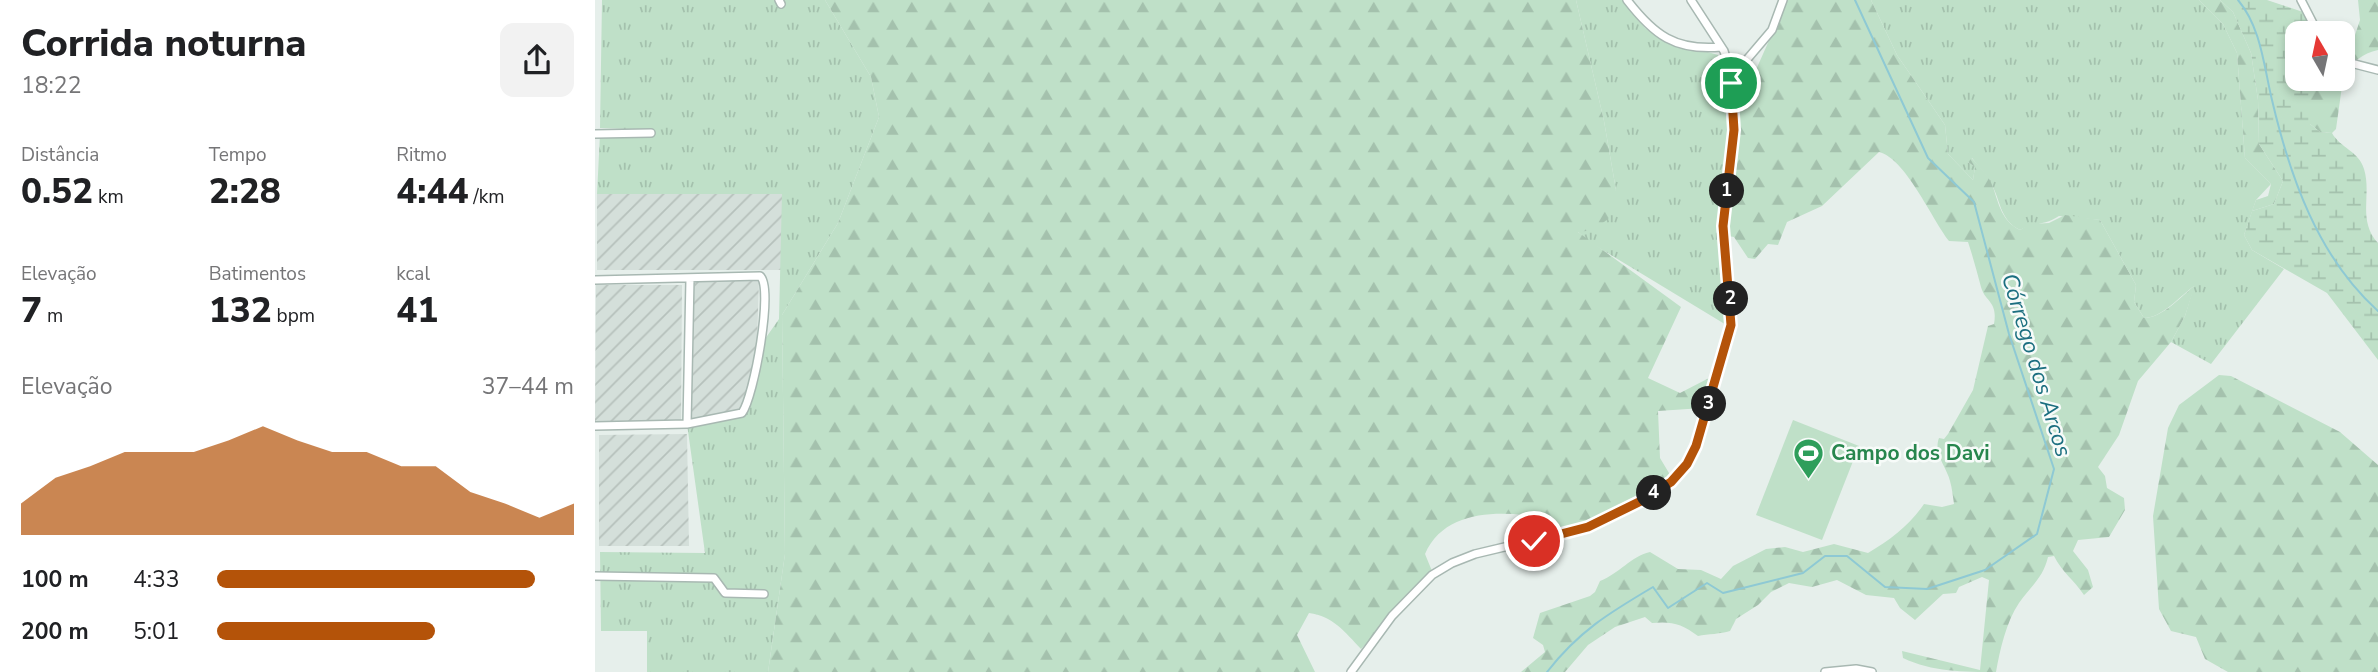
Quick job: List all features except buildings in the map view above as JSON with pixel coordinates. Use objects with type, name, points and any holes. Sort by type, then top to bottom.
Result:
[{"type":"street","points":[[1627,0],[1648,27],[1660,36],[1689,45],[1721,47]]},
{"type":"street","points":[[1352,672],[1392,616],[1432,575],[1475,554],[1588,527],[1643,500],[1671,482],[1687,464],[1696,446],[1731,325],[1723,226],[1733,147],[1732,77],[1721,47],[1691,0]]},
{"type":"street","points":[[1732,77],[1772,30],[1783,0]]},
{"type":"street","points":[[2301,0],[2312,21]]},
{"type":"street","points":[[2355,64],[2378,70]]},
{"type":"street","points":[[595,134],[651,133]]},
{"type":"street","points":[[595,280],[760,276],[765,284],[762,338],[745,410],[739,415],[687,424],[595,426]]},
{"type":"street","points":[[687,424],[689,279]]},
{"type":"street","points":[[595,576],[714,578],[725,593],[764,594]]},
{"type":"street","points":[[1825,672],[1856,669],[1872,672]]},
{"type":"shaded area","points":[[782,193],[782,270],[597,270],[597,194]]},
{"type":"shaded area","points":[[759,280],[757,342],[749,396],[739,413],[687,424],[695,282]]},
{"type":"shaded area","points":[[596,285],[682,285],[681,422],[595,423]]},
{"type":"shaded area","points":[[687,434],[689,546],[599,546],[599,435]]},
{"type":"green space","points":[[602,0],[825,0],[871,77],[879,117],[838,223],[782,315],[785,554],[768,672],[647,672],[647,631],[601,631],[600,552],[705,553],[687,424],[745,410],[760,346],[779,319],[782,194],[597,194],[600,134],[653,136],[652,130],[600,128]]},
{"type":"green space","points":[[825,0],[1576,0],[1604,121],[1616,190],[1609,218],[1594,230],[1578,232],[1681,307],[1648,378],[1680,393],[1711,377],[1703,408],[1658,411],[1660,458],[1672,478],[1606,514],[1534,538],[1531,518],[1524,515],[1480,515],[1454,523],[1442,531],[1425,554],[1432,571],[1361,649],[1332,621],[1309,613],[1297,635],[1315,672],[768,672],[785,554],[782,315],[838,223],[879,117],[871,77]]},
{"type":"green space","points":[[1576,0],[1624,0],[1645,28],[1660,38],[1718,55],[1721,89],[1731,133],[1720,226],[1728,326],[1591,243],[1577,231],[1616,190],[1604,121]]},
{"type":"green space","points":[[1787,0],[1871,0],[1897,55],[1945,125],[1948,154],[1973,180],[1975,167],[1968,162],[1962,162],[1964,151],[1977,163],[1991,182],[2005,217],[2020,230],[2030,224],[2049,223],[2065,215],[2100,220],[2136,285],[2134,302],[2144,318],[2165,310],[2195,285],[2185,316],[2171,342],[2138,381],[2119,435],[2098,467],[2105,476],[2107,488],[2124,498],[2125,510],[2109,537],[2078,540],[2073,551],[2088,570],[2093,587],[2084,595],[2054,556],[2048,557],[2040,576],[2010,619],[1996,672],[1937,669],[1903,658],[1902,651],[1980,670],[1989,580],[1982,577],[1959,587],[1956,593],[1943,594],[1915,620],[1900,608],[1894,598],[1866,595],[1837,580],[1812,587],[1789,583],[1771,592],[1758,605],[1736,619],[1730,631],[1698,636],[1682,626],[1665,622],[1652,623],[1645,617],[1615,627],[1588,645],[1565,672],[1521,672],[1545,652],[1543,645],[1533,638],[1540,613],[1590,596],[1600,581],[1643,554],[1650,552],[1678,569],[1701,570],[1721,579],[1733,566],[1766,549],[1785,547],[1803,552],[1834,544],[1868,553],[1899,532],[1924,504],[1942,507],[1954,504],[1950,481],[1939,455],[1939,438],[1944,439],[1948,434],[1973,390],[1988,326],[1994,324],[1995,316],[1993,306],[1981,287],[1968,242],[1949,241],[1899,165],[1879,152],[1822,206],[1787,222],[1778,245],[1768,244],[1755,259],[1748,258],[1734,237],[1728,236],[1726,226],[1737,149],[1740,102],[1746,79],[1755,72]]},
{"type":"green space","points":[[1871,0],[2199,0],[2223,24],[2237,53],[2245,158],[2271,184],[2256,200],[2244,235],[2252,250],[2284,269],[2211,364],[2171,342],[2185,316],[2194,286],[2164,311],[2144,318],[2134,302],[2136,285],[2100,220],[2059,216],[2020,230],[2008,221],[1990,181],[1972,158],[1968,162],[1975,167],[1973,180],[1948,154],[1945,125],[1897,55]]},
{"type":"green space","points":[[2199,0],[2220,0],[2233,12],[2251,53],[2258,100],[2259,144],[2283,181],[2274,204],[2252,211],[2256,200],[2268,196],[2271,184],[2245,158],[2237,53],[2223,24]]},
{"type":"green space","points":[[2220,0],[2267,0],[2303,12],[2309,21],[2285,21],[2285,91],[2310,91],[2310,124],[2320,132],[2332,133],[2362,163],[2366,179],[2366,216],[2378,243],[2378,360],[2327,293],[2252,250],[2244,235],[2252,211],[2274,204],[2283,181],[2259,144],[2258,100],[2251,53],[2233,12]]},
{"type":"green space","points":[[2358,0],[2378,0],[2378,50],[2355,62],[2355,35],[2360,20]]},
{"type":"green space","points":[[2310,91],[2341,91],[2336,129],[2332,133],[2320,132],[2310,124]]},
{"type":"green space","points":[[2219,375],[2231,376],[2340,432],[2378,465],[2378,672],[2228,672],[2205,659],[2196,637],[2171,631],[2159,609],[2153,516],[2168,428],[2179,405]]},
{"type":"green space","name":"Campo dos Davi","points":[[1793,420],[1859,446],[1822,540],[1756,515]]},
{"type":"waterway","name":"Córrego dos Arcos","points":[[1547,672],[1583,634],[1622,605],[1653,587],[1668,608],[1707,583],[1723,593],[1803,573],[1825,556],[1847,556],[1885,587],[1927,589],[1985,570],[2037,534],[2054,469],[2009,334],[1974,202],[1928,158],[1855,0]]},
{"type":"waterway","points":[[2238,0],[2257,35],[2279,129],[2309,214],[2339,266],[2357,290],[2378,311]]},
{"type":"place","name":"Campo dos Davi","points":[[1808,480]]},
{"type":"route","points":[[1534,541],[1588,527],[1643,500],[1671,482],[1687,464],[1696,446],[1726,345],[1733,310],[1723,226],[1734,130],[1731,83]]}]
